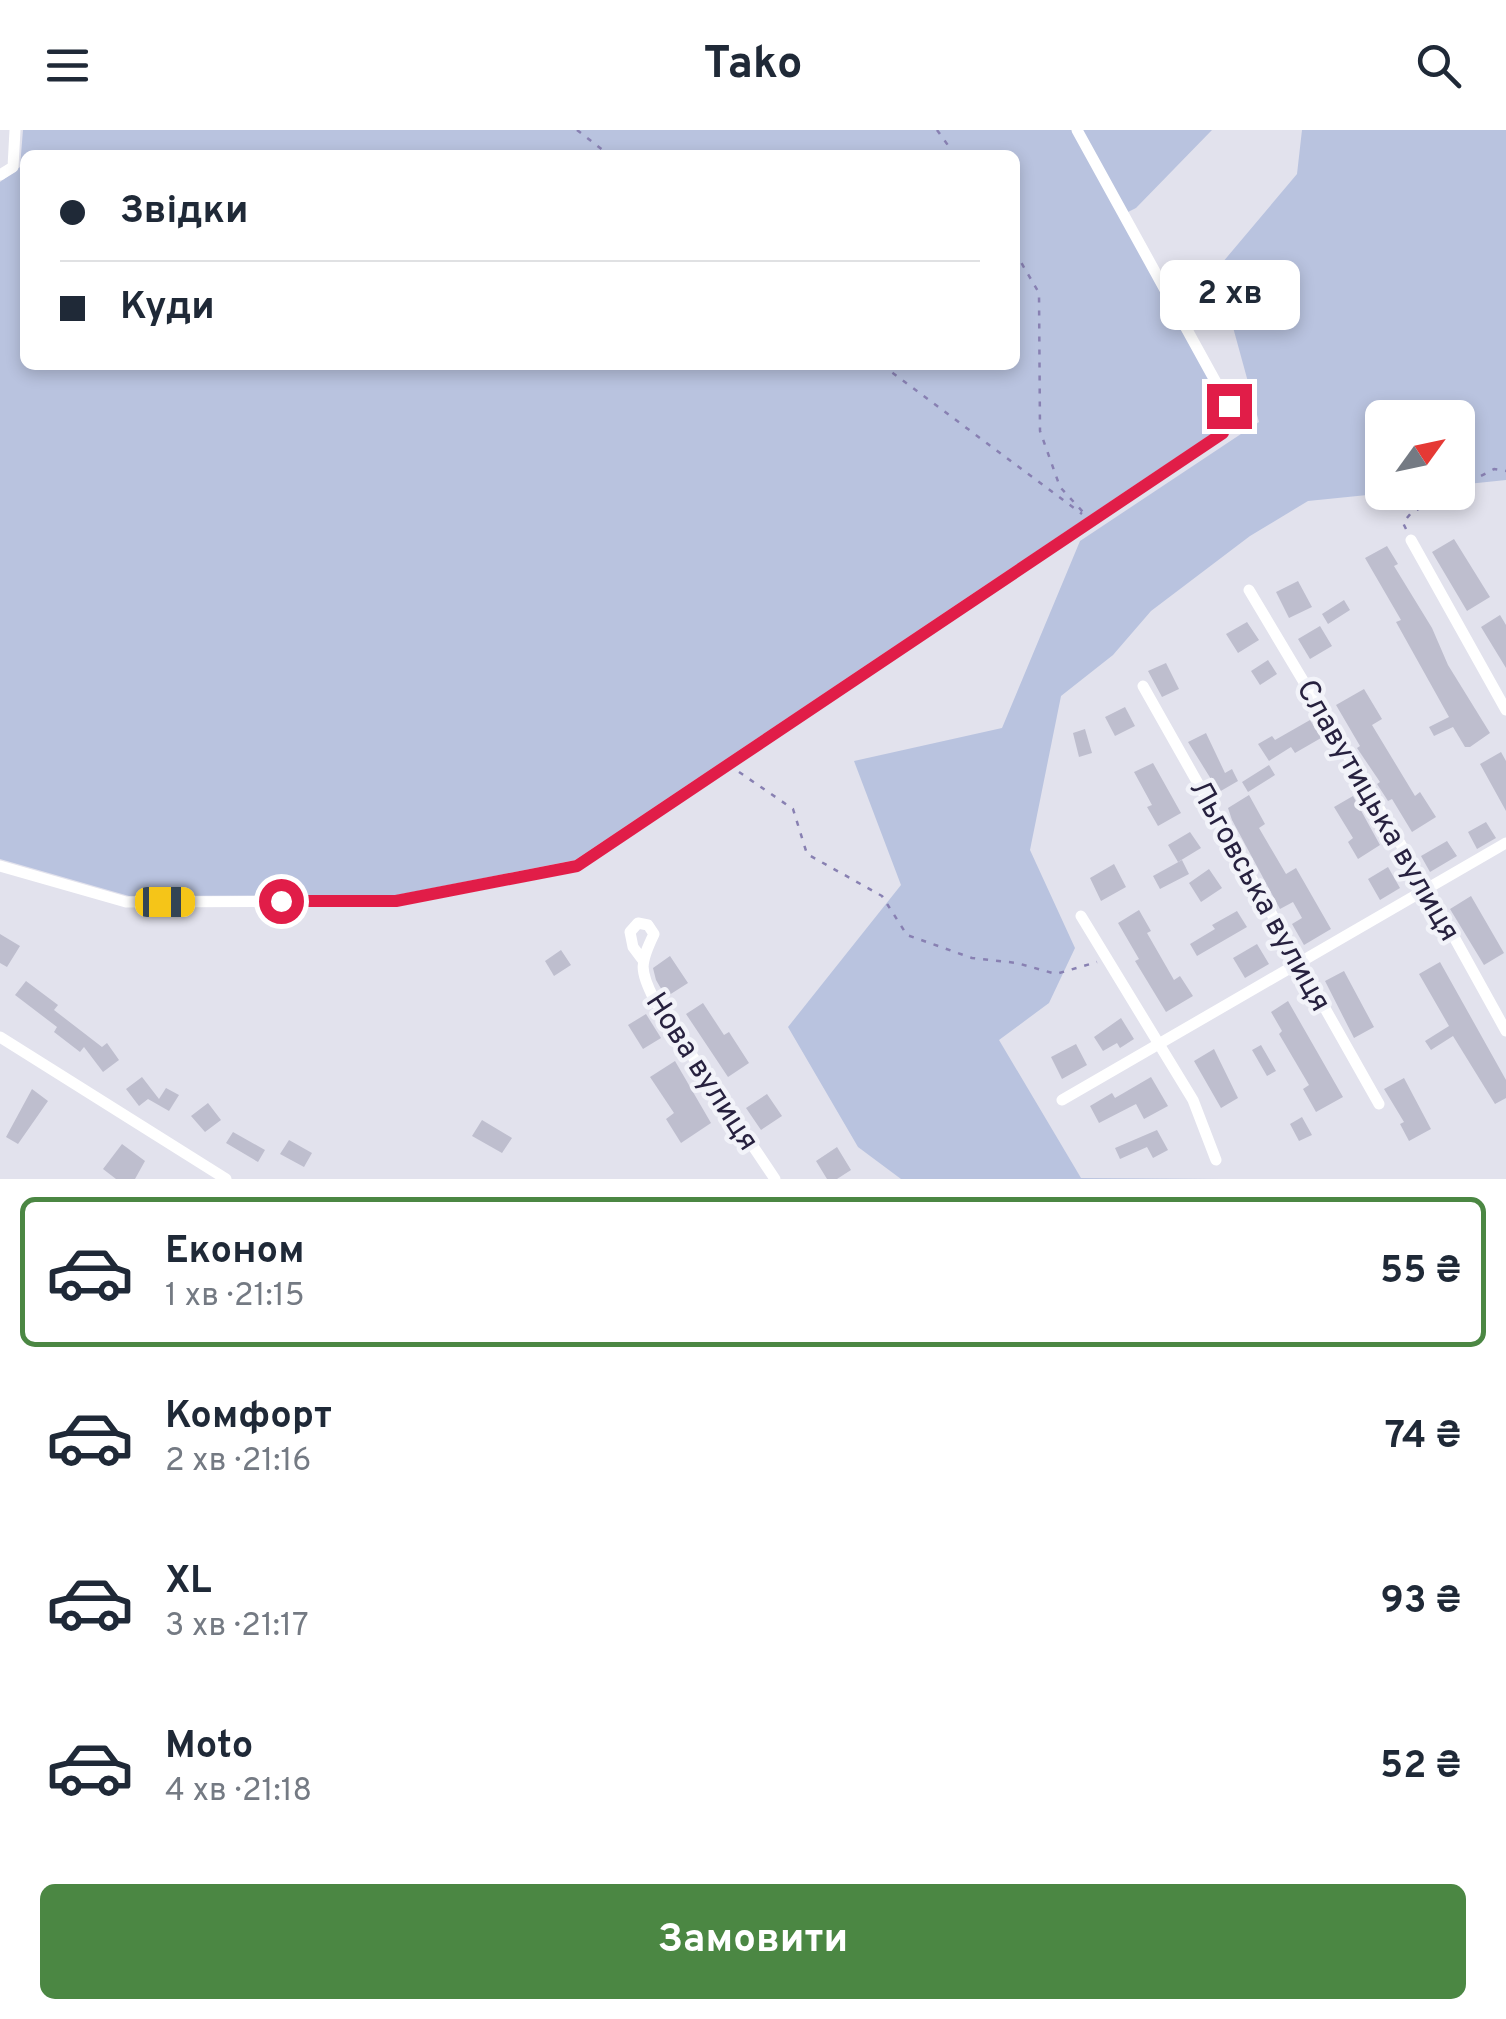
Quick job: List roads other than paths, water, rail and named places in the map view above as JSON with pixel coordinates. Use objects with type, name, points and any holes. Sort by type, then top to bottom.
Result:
[{"type":"street","points":[[0,175],[12,167],[14,130]]},
{"type":"street","points":[[0,866],[126,902],[396,901],[577,866],[1223,433],[1229,406],[1077,130]]},
{"type":"street","points":[[1411,540],[1506,710]]},
{"type":"street","name":"Славутицька вулиця","points":[[1249,590],[1428,890],[1506,1031]]},
{"type":"street","name":"Льговська вулиця","points":[[1144,686],[1379,1104]]},
{"type":"street","points":[[1062,1100],[1506,843]]},
{"type":"street","points":[[1081,916],[1193,1100],[1216,1160]]},
{"type":"street","name":"Нова вулиця","points":[[642,958],[643,977],[654,999],[774,1179]]},
{"type":"street","points":[[0,1037],[226,1179]]}]
